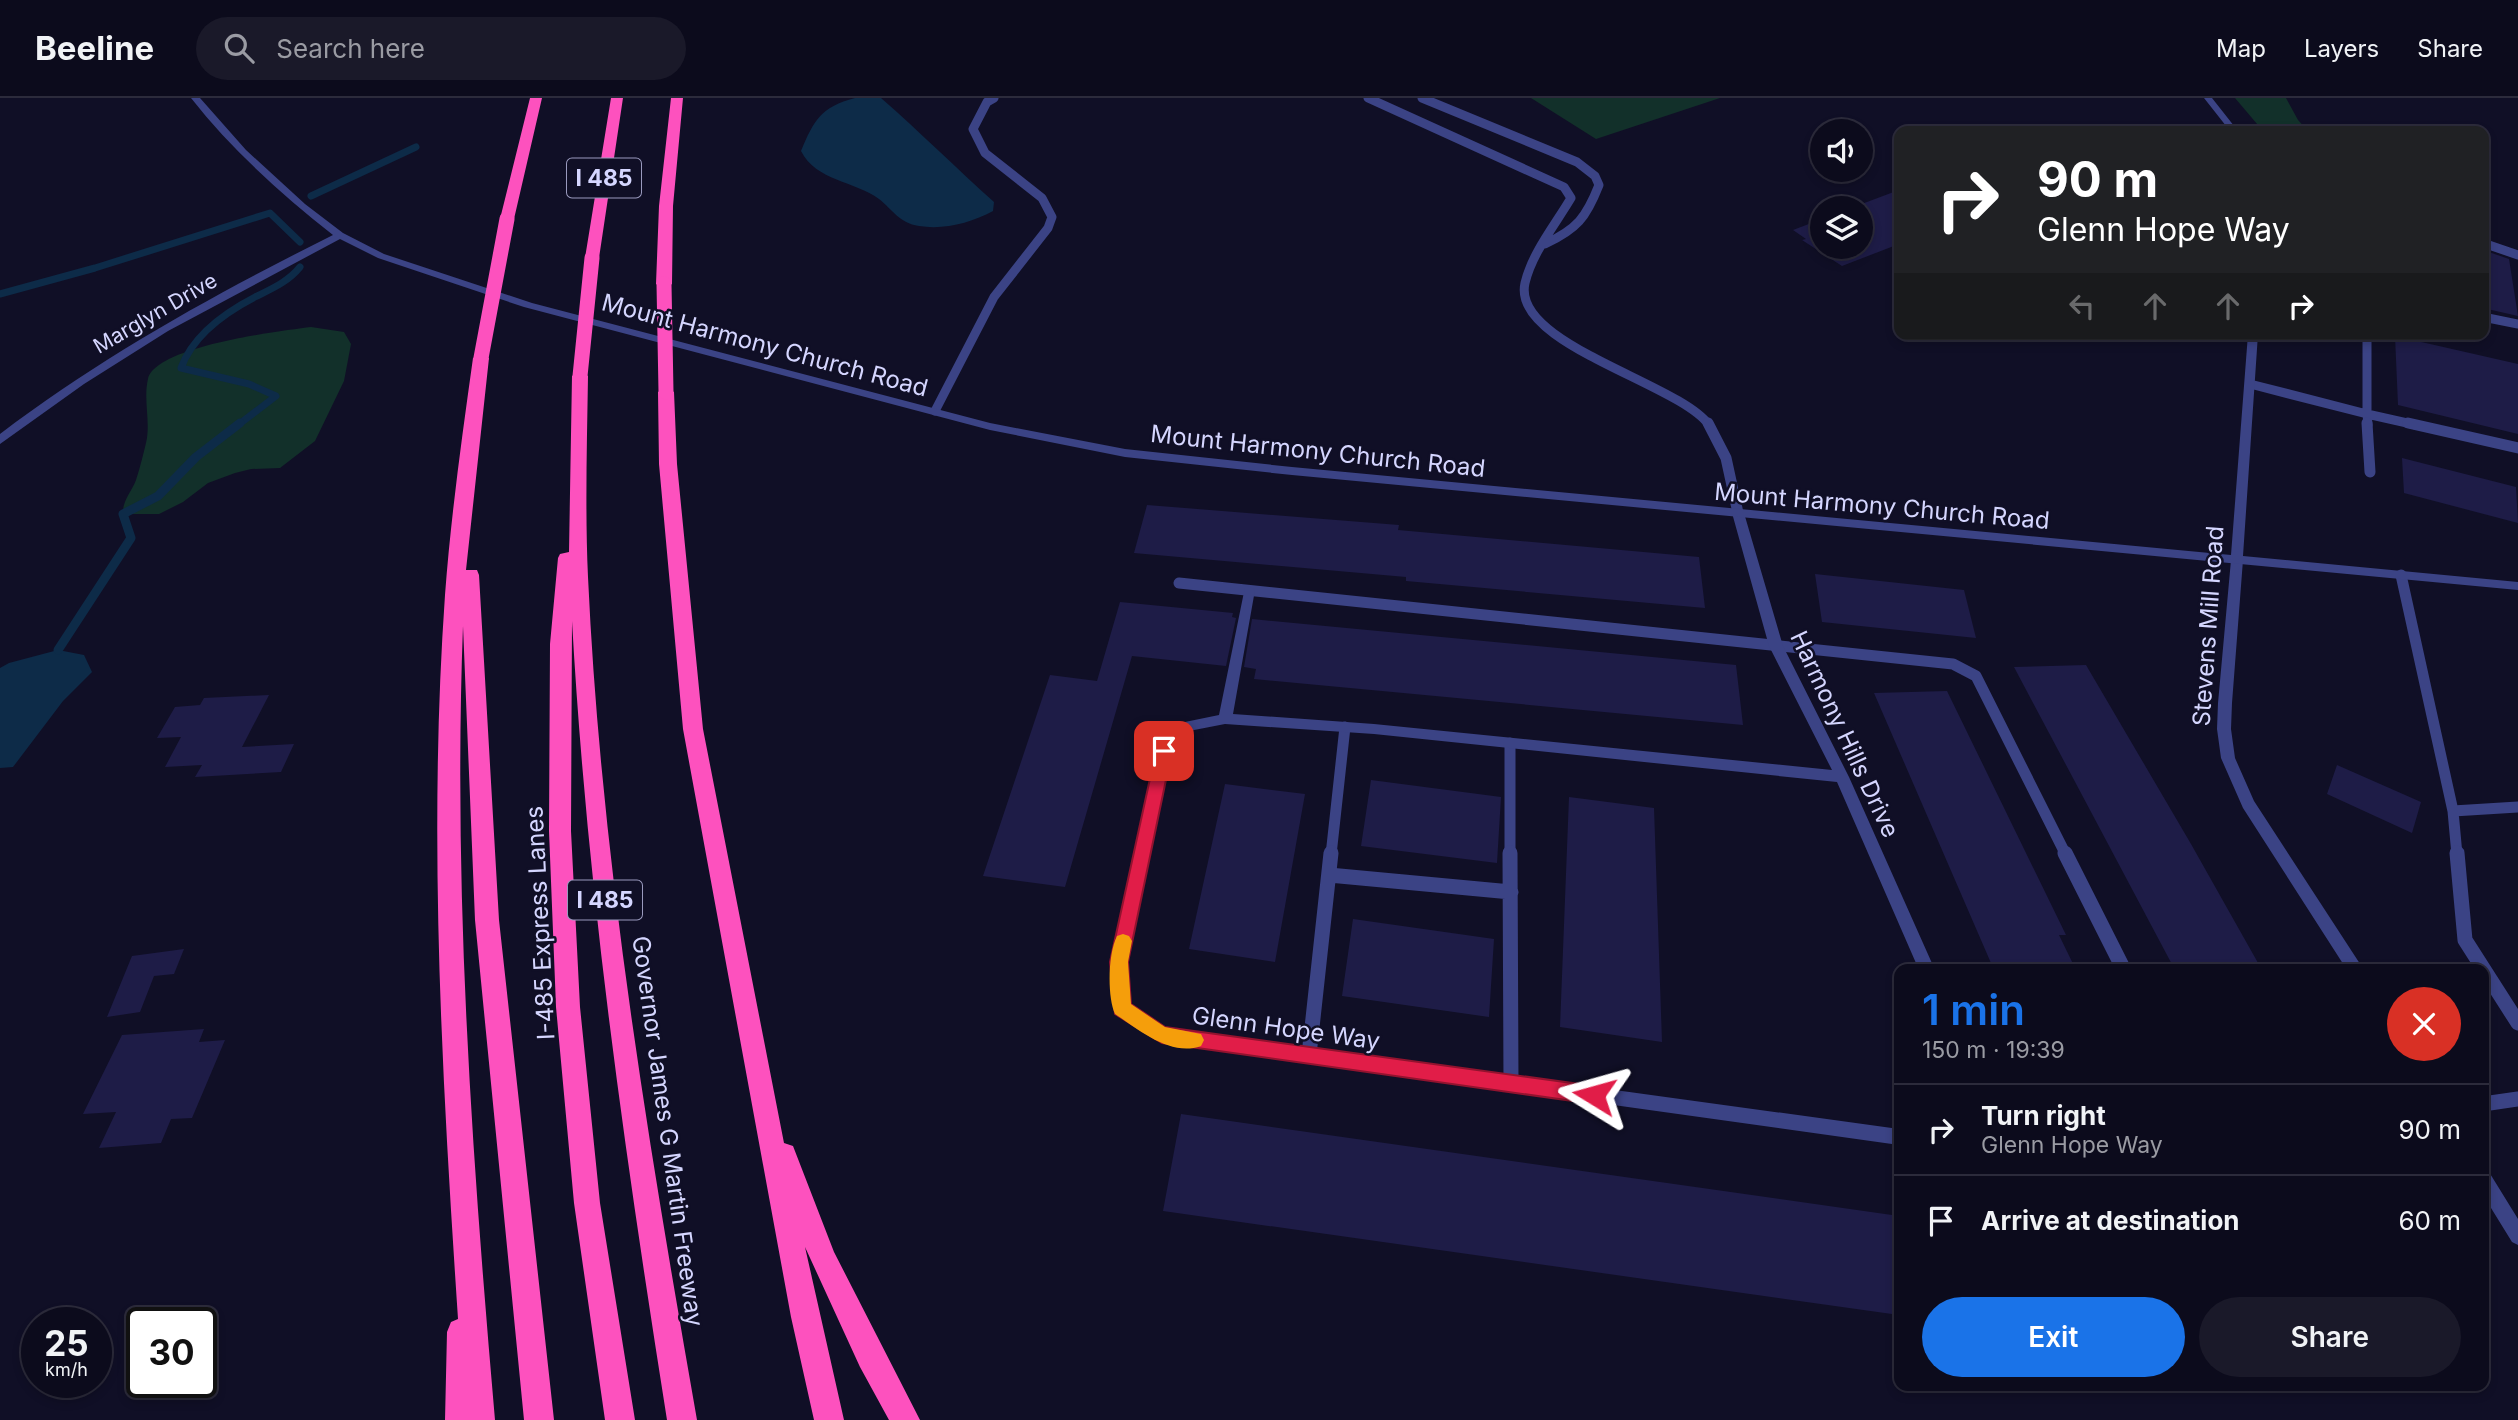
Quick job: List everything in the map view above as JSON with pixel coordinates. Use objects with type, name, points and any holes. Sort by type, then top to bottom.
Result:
[{"type":"highway","points":[[480,1420],[463,1208],[451,974],[449,780],[453,628],[462,502],[481,358],[507,219],[536,98]]},
{"type":"highway","name":"Governor James G Martin Freeway","points":[[617,98],[592,258],[580,376],[580,601],[589,744],[636,1146],[682,1420]]},
{"type":"highway","points":[[677,98],[666,206],[666,392],[668,464],[693,729],[805,1317],[829,1420]]},
{"type":"highway","name":"I-485 Express Lanes","points":[[579,420],[559,644],[559,831],[568,1007],[587,1203],[620,1420]]},
{"type":"highway","name":"I-485 Express Lanes","points":[[472,422],[469,593],[487,920],[524,1298],[539,1420]]},
{"type":"highway","points":[[764,1100],[823,1259],[870,1357],[905,1420]]},
{"type":"highway","points":[[460,1420],[463,1208]]},
{"type":"street","name":"Mount Harmony Church Road","points":[[195,98],[243,152],[302,206],[340,235],[382,256],[528,305],[990,426],[1125,453],[2518,586]]},
{"type":"street","points":[[2208,98],[2230,126]]},
{"type":"street","name":"Marglyn Drive","points":[[0,440],[74,384],[167,326],[340,235]]},
{"type":"street","name":"Stevens Mill Road","points":[[2253,340],[2225,703],[2224,729],[2228,758],[2248,804],[2352,964]]},
{"type":"street","name":"Harmony Hills Drive","points":[[1738,513],[1776,646],[1842,777],[1924,964]]},
{"type":"street","points":[[1225,719],[1249,590]]},
{"type":"street","name":"Glenn Hope Way","points":[[1842,777],[1345,727],[1225,719],[1185,727],[1164,751],[1119,962],[1122,1008],[1162,1035],[1894,1136]]},
{"type":"street","points":[[2489,1189],[2518,1236]]},
{"type":"lane","points":[[935,411],[995,297],[1048,228],[1052,217],[1042,198],[985,153],[973,130],[987,103],[994,98]]},
{"type":"lane","points":[[1368,98],[1564,187],[1572,198],[1530,268],[1524,293],[1530,309],[1544,326],[1577,349],[1697,412],[1724,449],[1738,513]]},
{"type":"lane","points":[[1422,98],[1577,162],[1595,176],[1599,185],[1588,214],[1572,232],[1544,244]]},
{"type":"lane","points":[[2489,245],[2518,255]]},
{"type":"lane","points":[[2489,318],[2518,324]]},
{"type":"lane","points":[[2367,340],[2370,472]]},
{"type":"lane","points":[[2249,384],[2518,448]]},
{"type":"lane","points":[[2401,575],[2453,811],[2465,940],[2480,964]]},
{"type":"lane","points":[[1179,583],[1953,664],[1976,676],[2121,964]]},
{"type":"lane","points":[[1309,1055],[1345,727]]},
{"type":"lane","points":[[1510,743],[1511,1083]]},
{"type":"lane","points":[[2453,811],[2518,807]]},
{"type":"lane","points":[[1329,875],[1511,892]]},
{"type":"lane","points":[[2489,978],[2518,1023]]},
{"type":"lane","points":[[2489,1103],[2518,1099]]},
{"type":"green space","points":[[1531,98],[1720,98],[1596,139]]},
{"type":"green space","points":[[2235,98],[2286,98],[2303,126],[2259,126]]},
{"type":"green space","points":[[311,327],[344,332],[351,344],[344,381],[315,441],[280,468],[251,469],[208,483],[183,502],[159,514],[123,514],[146,443],[148,379],[156,367],[195,349],[221,342]]},
{"type":"water","points":[[855,98],[881,98],[994,202],[993,211],[967,222],[948,226],[928,227],[912,224],[901,219],[869,193],[816,169],[801,151],[810,131],[826,111]]},
{"type":"water","points":[[58,650],[84,655],[92,672],[63,701],[13,767],[0,768],[0,668],[9,663]]},
{"type":"building","points":[[1894,192],[1894,246],[1873,254],[1873,200]]},
{"type":"building","points":[[1810,224],[1810,245],[1802,240],[1806,239],[1793,230]]},
{"type":"building","points":[[2489,252],[2509,259],[2518,316],[2489,309]]},
{"type":"building","points":[[1831,259],[1860,259],[1842,266]]},
{"type":"building","points":[[2395,340],[2413,340],[2518,364],[2518,434],[2398,405]]},
{"type":"building","points":[[2402,458],[2516,487],[2518,523],[2404,493]]},
{"type":"building","points":[[1147,505],[1399,525],[1398,530],[1699,557],[1705,608],[1406,581],[1406,577],[1134,553]]},
{"type":"building","points":[[1815,574],[1964,590],[1976,638],[1822,622]]},
{"type":"building","points":[[1120,602],[1233,613],[1232,617],[1236,618],[1226,666],[1132,656],[1065,887],[983,876],[1050,675],[1097,681]]},
{"type":"building","points":[[1252,619],[1736,665],[1743,725],[1254,679],[1256,669],[1244,667]]},
{"type":"building","points":[[2086,665],[2259,964],[2172,964],[2014,667]]},
{"type":"building","points":[[1947,691],[2066,935],[2059,935],[2073,964],[1991,964],[1874,693]]},
{"type":"building","points":[[269,695],[242,747],[294,744],[281,772],[195,777],[202,765],[165,767],[181,737],[157,738],[175,707],[200,705],[204,698]]},
{"type":"building","points":[[2337,765],[2421,802],[2412,833],[2327,794]]},
{"type":"building","points":[[1371,780],[1501,797],[1497,863],[1361,846]]},
{"type":"building","points":[[1225,784],[1305,794],[1275,962],[1189,949]]},
{"type":"building","points":[[1569,797],[1654,808],[1662,1042],[1560,1027]]},
{"type":"building","points":[[1353,919],[1494,939],[1489,1017],[1342,996]]},
{"type":"building","points":[[184,949],[174,974],[154,976],[140,1012],[107,1017],[132,956]]},
{"type":"building","points":[[204,1029],[199,1042],[225,1040],[192,1118],[171,1119],[161,1143],[99,1148],[116,1112],[83,1114],[122,1035]]},
{"type":"building","points":[[1181,1114],[1894,1215],[1894,1314],[1163,1211]]},
{"type":"waterway","points":[[311,196],[416,147]]},
{"type":"waterway","points":[[0,294],[95,268],[270,213],[300,242]]},
{"type":"waterway","points":[[238,425],[276,396],[249,384],[181,368],[193,345],[211,326],[243,303],[285,281],[300,267]]},
{"type":"waterway","points":[[58,650],[131,538],[123,514],[158,496],[196,457],[240,423]]},
{"type":"slow traffic","points":[[1123,941],[1119,962],[1122,1008],[1162,1035],[1195,1040]]},
{"type":"route","points":[[1164,751],[1119,962],[1122,1008],[1162,1035],[1594,1095]]}]
